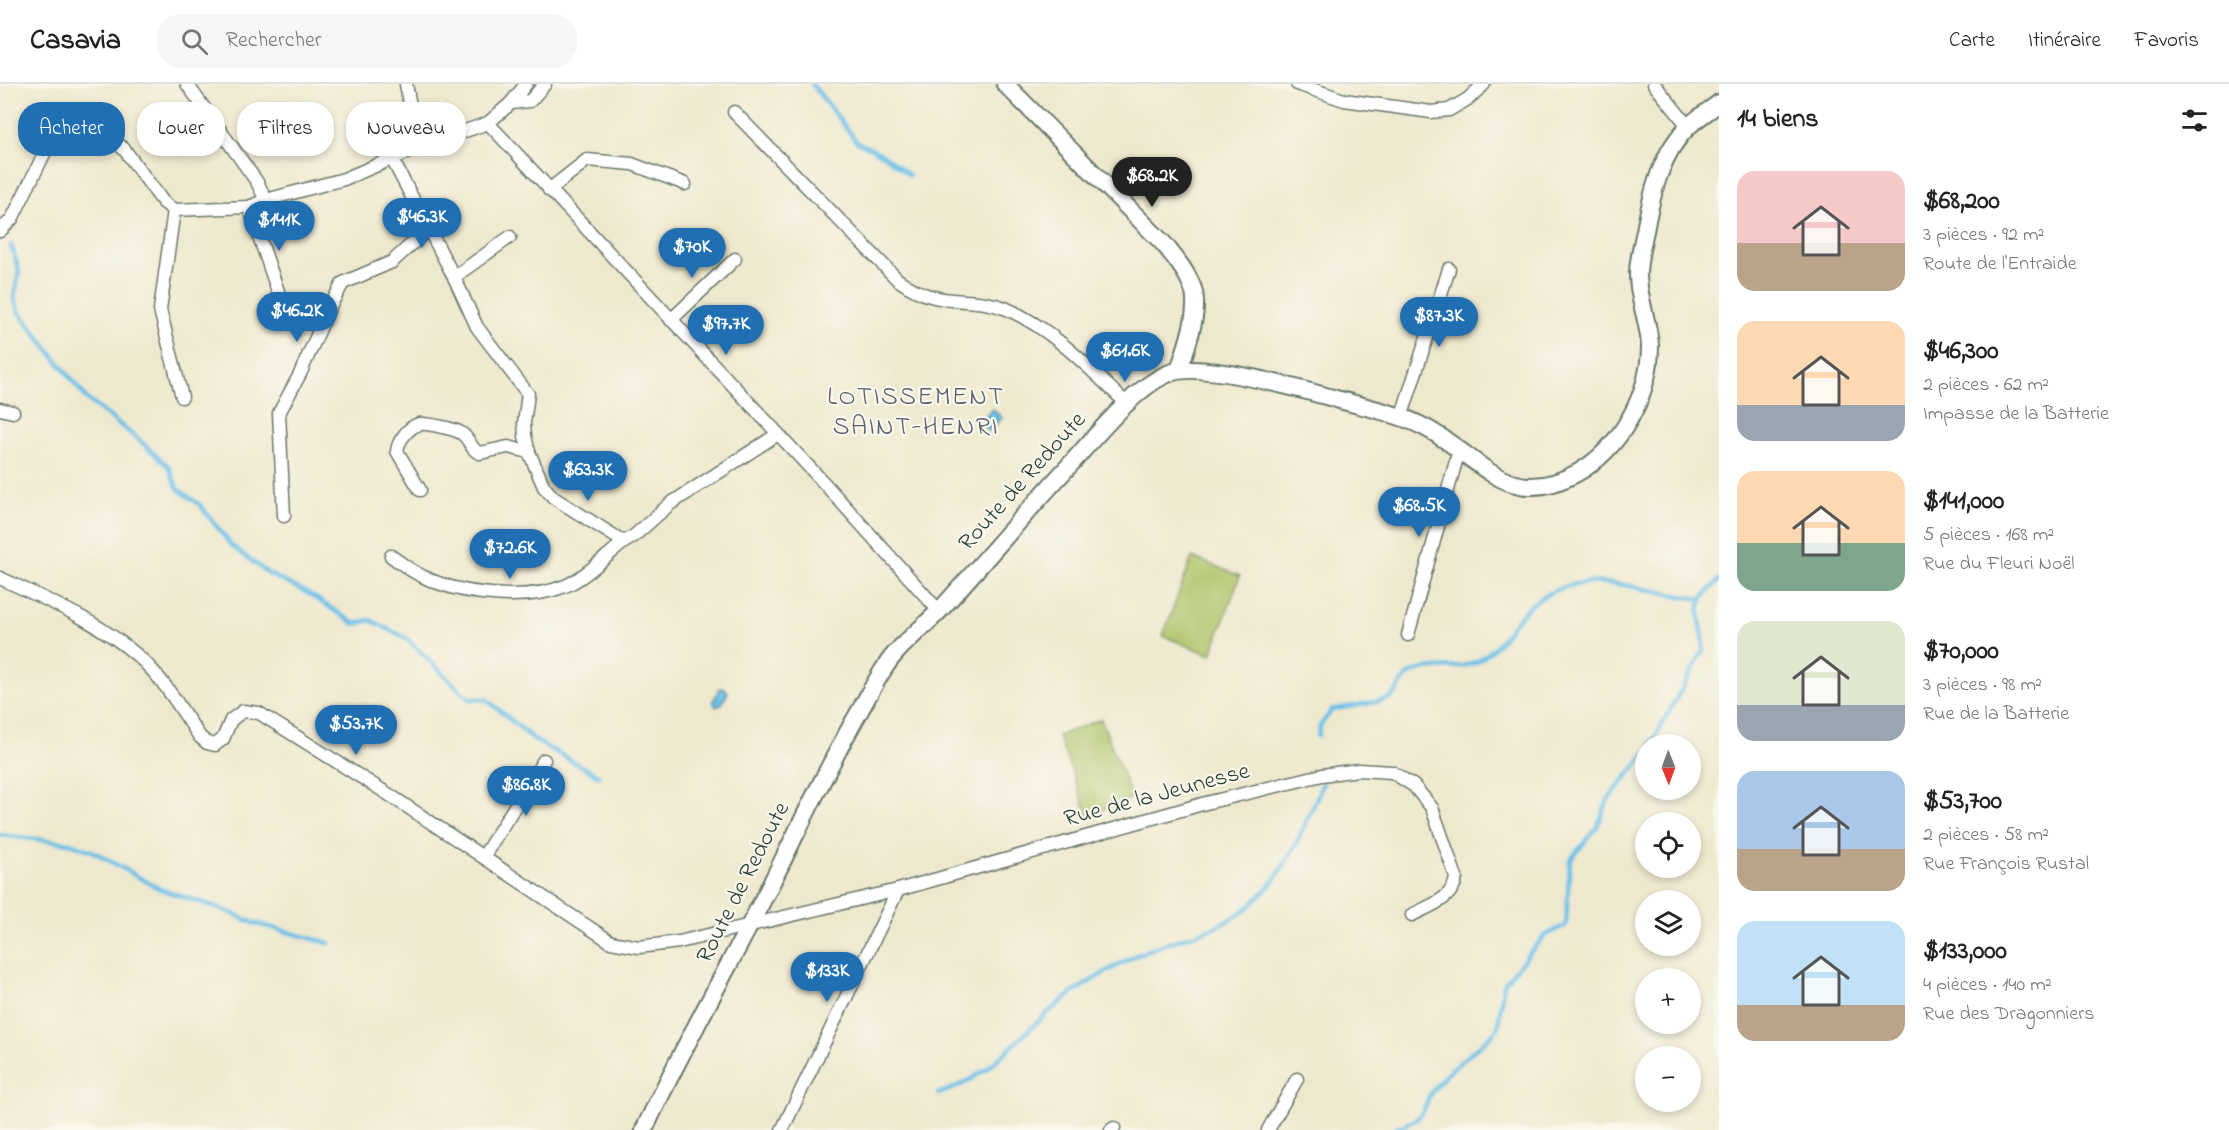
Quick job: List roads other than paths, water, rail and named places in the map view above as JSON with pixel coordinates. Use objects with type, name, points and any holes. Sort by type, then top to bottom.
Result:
[{"type":"main road","points":[[1005,84],[1164,244],[1183,268],[1194,293],[1193,328],[1179,370]]},
{"type":"main road","name":"Route de Redoute","points":[[644,1130],[847,734],[886,664],[939,611],[1032,505],[1127,404],[1156,380],[1179,370],[1203,370],[1310,391],[1423,426],[1498,477],[1518,487],[1540,487],[1561,480],[1591,465],[1621,433],[1635,407],[1646,376],[1650,347],[1638,281],[1639,263],[1649,206],[1659,174],[1688,126],[1719,103]]},
{"type":"street","points":[[187,84],[257,182],[266,200]]},
{"type":"street","points":[[406,84],[409,102]]},
{"type":"street","points":[[466,131],[488,123],[511,104],[526,84]]},
{"type":"street","points":[[511,104],[530,101],[545,84]]},
{"type":"street","points":[[1297,84],[1344,100],[1431,112],[1449,110],[1468,99],[1484,84]]},
{"type":"street","points":[[1654,84],[1688,126]]},
{"type":"street","points":[[734,112],[897,279],[912,289],[935,297],[976,301],[1006,309],[1037,325],[1066,347],[1127,404]]},
{"type":"street","points":[[488,123],[778,434],[939,611]]},
{"type":"street","points":[[0,231],[12,219],[50,142],[60,133],[100,131],[124,148],[162,202],[174,210],[249,207],[266,200],[344,179],[399,156]]},
{"type":"street","points":[[392,159],[454,276],[477,327],[528,394],[524,428],[528,452],[544,487],[554,498],[624,542]]},
{"type":"street","points":[[549,190],[587,160],[632,164],[685,184]]},
{"type":"street","points":[[249,207],[283,306]]},
{"type":"street","points":[[174,210],[160,310],[182,397]]},
{"type":"street","points":[[284,516],[279,413],[330,306],[343,283],[392,262],[428,229]]},
{"type":"street","points":[[454,276],[510,237]]},
{"type":"street","points":[[671,320],[735,260]]},
{"type":"street","points":[[1401,418],[1449,268]]},
{"type":"street","points":[[0,409],[13,412]]},
{"type":"street","points":[[420,490],[397,451],[400,441],[411,429],[420,424],[460,432],[467,438],[475,452],[508,447],[528,452]]},
{"type":"street","points":[[391,556],[422,577],[466,590],[504,596],[527,595],[566,586],[634,536],[670,504],[778,434]]},
{"type":"street","points":[[1408,635],[1459,450]]},
{"type":"street","name":"Rue de la Jeunesse","points":[[0,578],[91,621],[140,658],[207,743],[215,745],[223,739],[231,720],[243,711],[259,713],[611,942],[639,947],[679,942],[898,890],[1206,803],[1322,775],[1358,770],[1392,772],[1414,786],[1432,808],[1456,878],[1455,887],[1448,896],[1412,915]]},
{"type":"street","points":[[483,857],[544,760]]},
{"type":"street","points":[[782,1130],[898,890]]},
{"type":"street","points":[[1268,1130],[1297,1079]]},
{"type":"water","points":[[993,409],[1002,418],[989,431],[980,422]]},
{"type":"water","points":[[720,688],[726,689],[728,693],[721,705],[716,707],[713,701]]},
{"type":"waterway","points":[[812,84],[857,142],[882,154],[909,175]]},
{"type":"waterway","points":[[11,245],[19,271],[14,298],[19,312],[88,400],[168,466],[178,489],[200,505],[232,546],[269,574],[311,595],[355,624],[370,620],[406,638],[469,699],[486,699],[536,741],[599,776]]},
{"type":"waterway","points":[[1657,734],[1703,651],[1700,604],[1719,580]]},
{"type":"waterway","points":[[1318,736],[1320,726],[1332,710],[1390,698],[1406,677],[1414,672],[1431,668],[1457,667],[1481,659],[1495,647],[1531,605],[1563,587],[1596,582],[1702,599]]},
{"type":"waterway","points":[[1394,1130],[1419,1116],[1441,1080],[1498,1028],[1503,987],[1506,981],[1544,936],[1566,925],[1570,860],[1597,827],[1608,800],[1635,767]]},
{"type":"waterway","points":[[938,1094],[955,1088],[983,1071],[1054,1007],[1099,976],[1150,949],[1213,928],[1242,912],[1267,888],[1287,860],[1323,783]]},
{"type":"waterway","points":[[0,835],[70,843],[92,851],[160,889],[224,910],[254,923],[329,943]]},
{"type":"district","name":"LOTISSEMENT SAINT-HENRI","points":[[916,413]]}]
